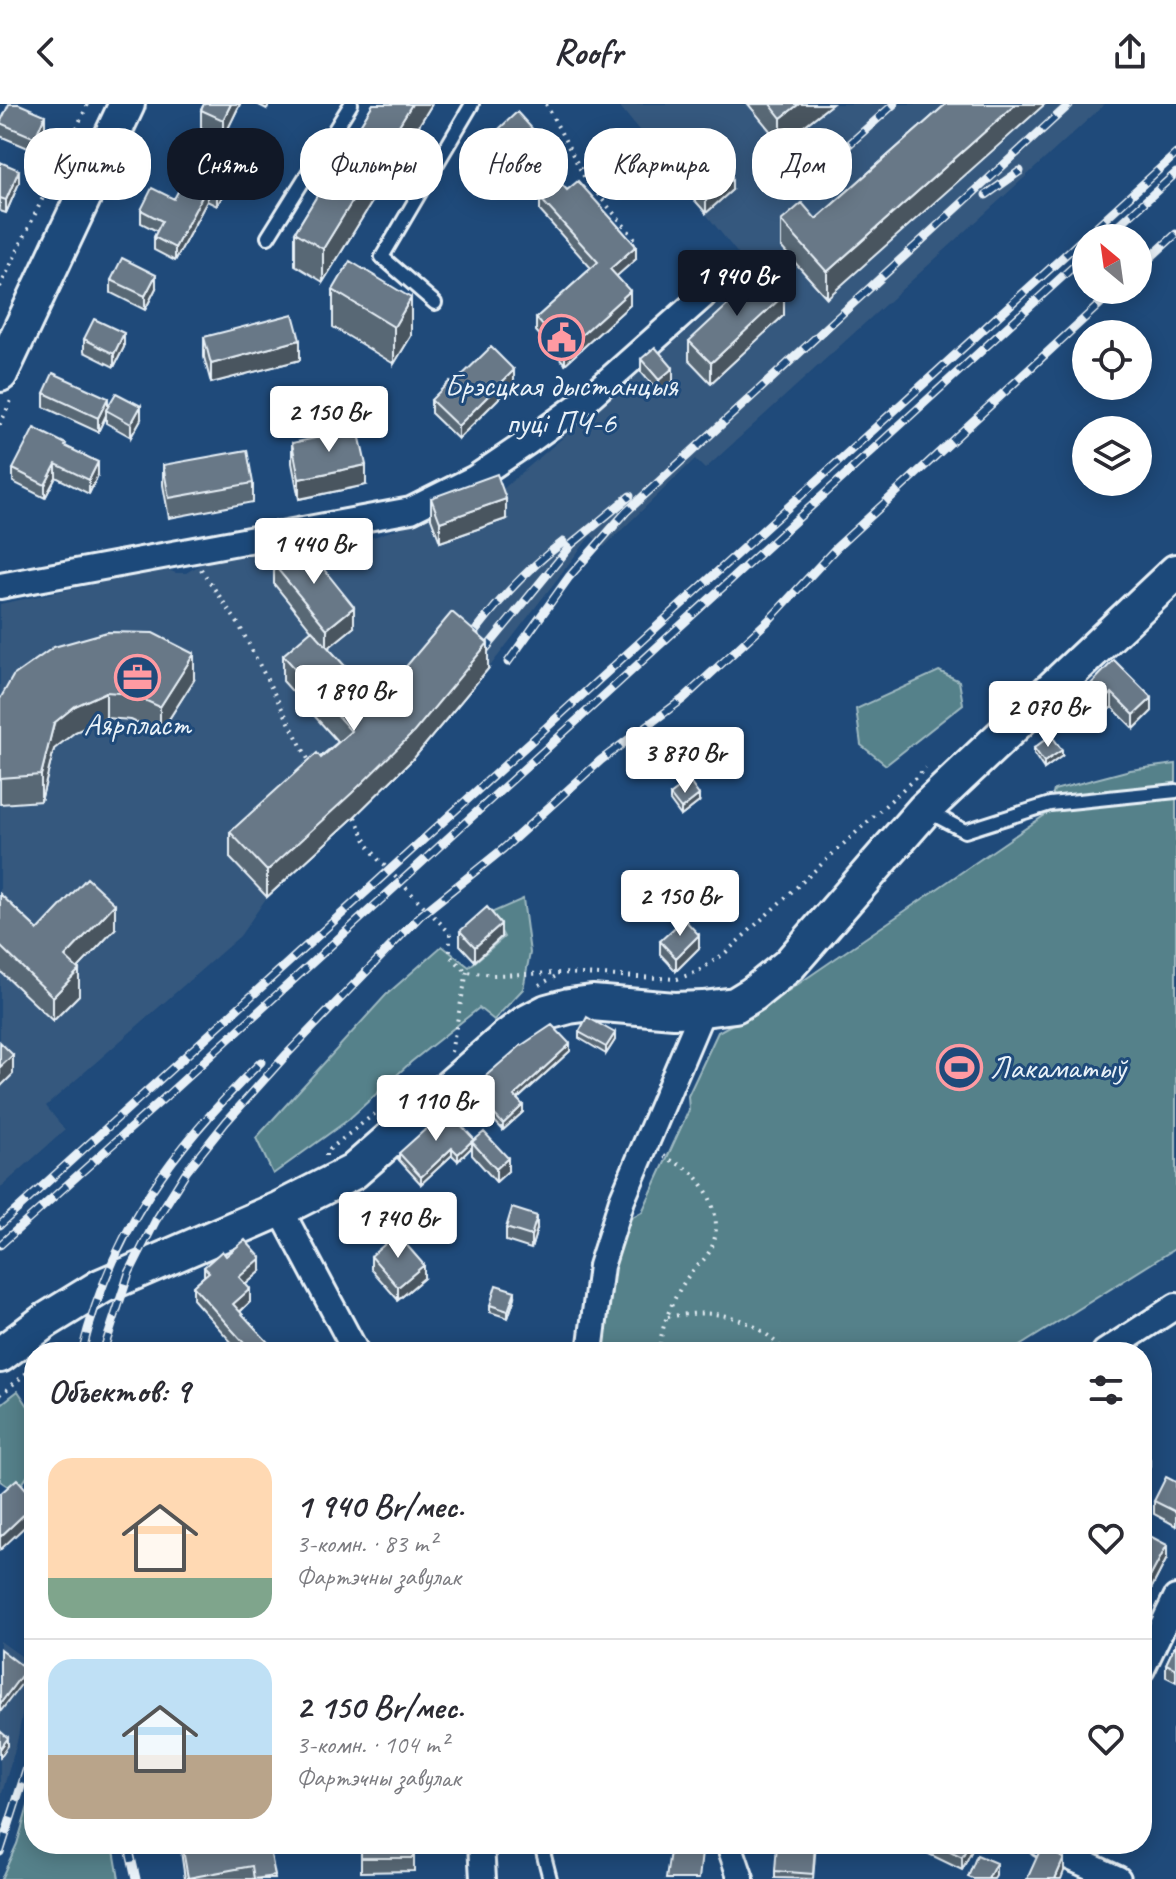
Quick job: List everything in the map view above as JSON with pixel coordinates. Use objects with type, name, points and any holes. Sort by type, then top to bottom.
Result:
[{"type":"street","points":[[0,374],[127,104]]},
{"type":"street","points":[[0,586],[411,510],[475,478],[586,400],[703,296]]},
{"type":"street","points":[[0,1355],[45,1321],[102,1286],[280,1209],[353,1172],[506,1038],[547,1012],[592,1003],[674,1010],[735,1005],[789,965],[925,809],[1176,572]]},
{"type":"street","points":[[591,1342],[601,1266],[622,1200],[703,1009]]},
{"type":"street","points":[[280,1209],[351,1342]]},
{"type":"street","points":[[1120,1342],[1176,1306]]},
{"type":"street","points":[[1152,1648],[1176,1598]]},
{"type":"street","points":[[482,1854],[483,1879]]},
{"type":"street","points":[[732,1854],[741,1879]]},
{"type":"street","points":[[1067,1854],[1118,1879]]},
{"type":"lane","points":[[268,237],[351,104]]},
{"type":"lane","points":[[435,303],[382,257],[472,104]]},
{"type":"lane","points":[[925,809],[965,831],[1050,804],[1176,791]]},
{"type":"lane","points":[[544,1854],[550,1879]]},
{"type":"path","points":[[0,287],[88,104]]},
{"type":"path","points":[[546,104],[586,180],[637,241],[627,249]]},
{"type":"path","points":[[703,296],[745,261]]},
{"type":"path","points":[[188,551],[239,625],[311,765]]},
{"type":"path","points":[[355,817],[378,859],[450,933],[450,956],[467,972],[677,979],[697,972],[724,954],[926,768]]},
{"type":"path","points":[[451,1053],[467,972]]},
{"type":"path","points":[[660,1342],[666,1317],[687,1278],[708,1254],[717,1228],[711,1203],[698,1179],[684,1166],[664,1157],[669,1145]]},
{"type":"path","points":[[666,1317],[693,1312],[719,1313],[750,1324],[776,1342]]},
{"type":"path","points":[[0,1395],[24,1375]]},
{"type":"shaded area","points":[[618,104],[1105,104],[705,469],[695,459],[604,547],[591,535],[488,669],[413,759],[267,897],[240,936],[46,1106],[65,1130],[0,1188],[0,604],[166,569],[186,573],[203,563],[344,533],[365,540],[497,494],[754,274],[695,200],[736,200],[736,128],[637,128]]},
{"type":"shaded area","points":[[0,1641],[24,1658],[24,1706],[0,1800]]},
{"type":"green space","points":[[939,671],[959,681],[963,704],[886,765],[861,745],[856,709]]},
{"type":"green space","name":"Лакаматыў","points":[[1176,764],[1176,1248],[1026,1342],[599,1342],[600,1324],[625,1221],[642,1212],[689,1110],[688,1096],[718,1032],[769,1004],[1048,813],[1054,790],[1130,770]]},
{"type":"green space","points":[[523,899],[530,953],[523,989],[494,1020],[479,1008],[411,1062],[348,1120],[273,1174],[256,1138],[386,995],[442,946],[469,967],[504,937],[491,913]]},
{"type":"green space","points":[[18,1391],[24,1400],[24,1481],[17,1492],[0,1481],[0,1405]]},
{"type":"green space","points":[[24,1820],[24,1854],[115,1854],[119,1879],[1,1879]]},
{"type":"building","points":[[9,104],[19,104],[45,115],[39,128],[24,128],[24,133],[0,123]]},
{"type":"building","points":[[204,104],[231,104],[223,120],[201,110]]},
{"type":"building","points":[[373,104],[412,104],[397,128],[358,128]]},
{"type":"building","points":[[770,104],[799,104],[781,118]]},
{"type":"building","points":[[946,104],[1016,104],[827,272],[781,221],[802,203],[816,219],[837,200],[852,200],[852,187]]},
{"type":"building","points":[[517,112],[532,128],[500,128]]},
{"type":"building","points":[[0,162],[19,170],[6,200],[0,198]]},
{"type":"building","points":[[578,181],[584,188],[584,200],[595,200],[636,246],[610,269],[630,291],[565,350],[536,318],[598,262],[542,200],[568,200],[568,189]]},
{"type":"building","points":[[152,188],[167,196],[167,200],[200,200],[175,248],[154,237],[162,221],[141,210],[146,200],[151,200]]},
{"type":"building","points":[[314,200],[353,200],[323,249],[295,232]]},
{"type":"building","points":[[122,258],[156,275],[145,296],[111,280]]},
{"type":"building","points":[[350,261],[411,298],[394,327],[333,290]]},
{"type":"building","points":[[763,272],[784,295],[711,363],[689,341]]},
{"type":"building","points":[[293,314],[300,340],[211,364],[204,337]]},
{"type":"building","points":[[94,319],[124,333],[114,354],[84,339]]},
{"type":"building","points":[[491,347],[514,370],[458,426],[431,400],[450,381],[453,384]]},
{"type":"building","points":[[655,347],[673,368],[659,380],[641,359]]},
{"type":"building","points":[[53,373],[108,398],[98,418],[44,393]]},
{"type":"building","points":[[116,393],[141,406],[131,424],[106,410]]},
{"type":"building","points":[[34,428],[98,462],[89,480],[56,464],[45,485],[13,469]]},
{"type":"building","points":[[358,429],[366,465],[299,479],[292,443]]},
{"type":"building","points":[[247,450],[253,483],[169,498],[163,465]]},
{"type":"building","points":[[497,474],[506,499],[440,522],[431,498]]},
{"type":"building","points":[[302,542],[354,607],[327,629],[274,565]]},
{"type":"building","points":[[452,612],[488,643],[414,732],[267,871],[230,832],[317,753],[321,758],[351,731],[283,655],[312,630],[377,701]]},
{"type":"building","points":[[107,632],[153,633],[194,654],[160,707],[131,694],[106,692],[75,706],[54,723],[41,775],[0,778],[0,699],[13,676],[54,647]]},
{"type":"building","points":[[1114,660],[1152,698],[1134,715],[1112,693],[1103,702],[1088,687]]},
{"type":"building","points":[[1051,735],[1062,750],[1044,762],[1034,748]]},
{"type":"building","points":[[689,781],[699,795],[681,809],[670,795]]},
{"type":"building","points":[[87,878],[115,904],[65,957],[79,970],[53,997],[0,946],[0,894],[38,930]]},
{"type":"building","points":[[487,907],[501,924],[475,947],[460,931]]},
{"type":"building","points":[[684,919],[699,935],[676,958],[660,941]]},
{"type":"building","points":[[587,1017],[615,1033],[606,1047],[579,1032]]},
{"type":"building","points":[[552,1025],[570,1044],[514,1096],[523,1105],[503,1124],[473,1091],[481,1080],[519,1047]]},
{"type":"building","points":[[0,1042],[13,1055],[0,1067]]},
{"type":"building","points":[[447,1110],[474,1139],[458,1154],[452,1148],[421,1177],[399,1153]]},
{"type":"building","points":[[484,1132],[508,1158],[496,1169],[472,1142]]},
{"type":"building","points":[[512,1208],[537,1216],[531,1236],[506,1228]]},
{"type":"building","points":[[397,1234],[424,1265],[398,1287],[371,1256]]},
{"type":"building","points":[[245,1240],[261,1258],[239,1277],[250,1289],[233,1304],[268,1342],[243,1342],[193,1286],[209,1272],[204,1267],[222,1251],[226,1256]]},
{"type":"building","points":[[496,1285],[515,1291],[508,1311],[490,1305]]},
{"type":"building","points":[[1166,1477],[1176,1482],[1176,1512],[1154,1501]]},
{"type":"building","points":[[17,1479],[24,1487],[24,1514],[0,1537],[0,1494]]},
{"type":"building","points":[[1152,1537],[1167,1545],[1152,1573]]},
{"type":"building","points":[[1176,1643],[1176,1669],[1166,1664]]},
{"type":"building","points":[[0,1649],[24,1667],[24,1672],[0,1704]]},
{"type":"building","points":[[0,1731],[8,1738],[0,1749]]},
{"type":"building","points":[[184,1854],[271,1854],[275,1876],[254,1879],[252,1866],[188,1878]]},
{"type":"building","points":[[361,1854],[414,1854],[414,1858],[361,1858]]},
{"type":"building","points":[[670,1854],[702,1854],[699,1879],[666,1879]]},
{"type":"building","points":[[776,1854],[814,1854],[813,1874],[775,1871]]},
{"type":"building","points":[[1038,1854],[1055,1854],[1064,1858],[1055,1879],[1027,1879]]},
{"type":"building","points":[[977,1855],[996,1863],[988,1879],[968,1877]]},
{"type":"railway","points":[[852,142],[894,104]]},
{"type":"railway","points":[[508,662],[569,577],[626,512],[1070,104]]},
{"type":"railway","points":[[0,1225],[1176,154]]},
{"type":"railway","points":[[986,195],[1020,171]]},
{"type":"railway","points":[[1120,224],[1176,173]]},
{"type":"railway","points":[[1152,256],[1176,234]]},
{"type":"railway","points":[[0,1245],[1072,268]]},
{"type":"railway","points":[[106,1342],[129,1273],[156,1220],[186,1172],[287,1054],[421,915],[503,849],[601,760],[683,699],[769,620],[836,548],[1100,304]]},
{"type":"railway","points":[[480,656],[572,544],[630,496]]},
{"type":"railway","points":[[465,645],[510,590],[563,542]]},
{"type":"railway","points":[[85,1342],[110,1267],[150,1194],[200,1126],[261,1062]]},
{"type":"railway","points":[[0,1852],[24,1777]]},
{"type":"railway","points":[[130,1854],[136,1879]]},
{"type":"place","name":"Брэсцкая дыстанцыя пуці ПЧ-6","points":[[561,338]]},
{"type":"place","name":"Аярпласт","points":[[137,677]]},
{"type":"place","name":"Лакаматыў","points":[[959,1067]]}]
